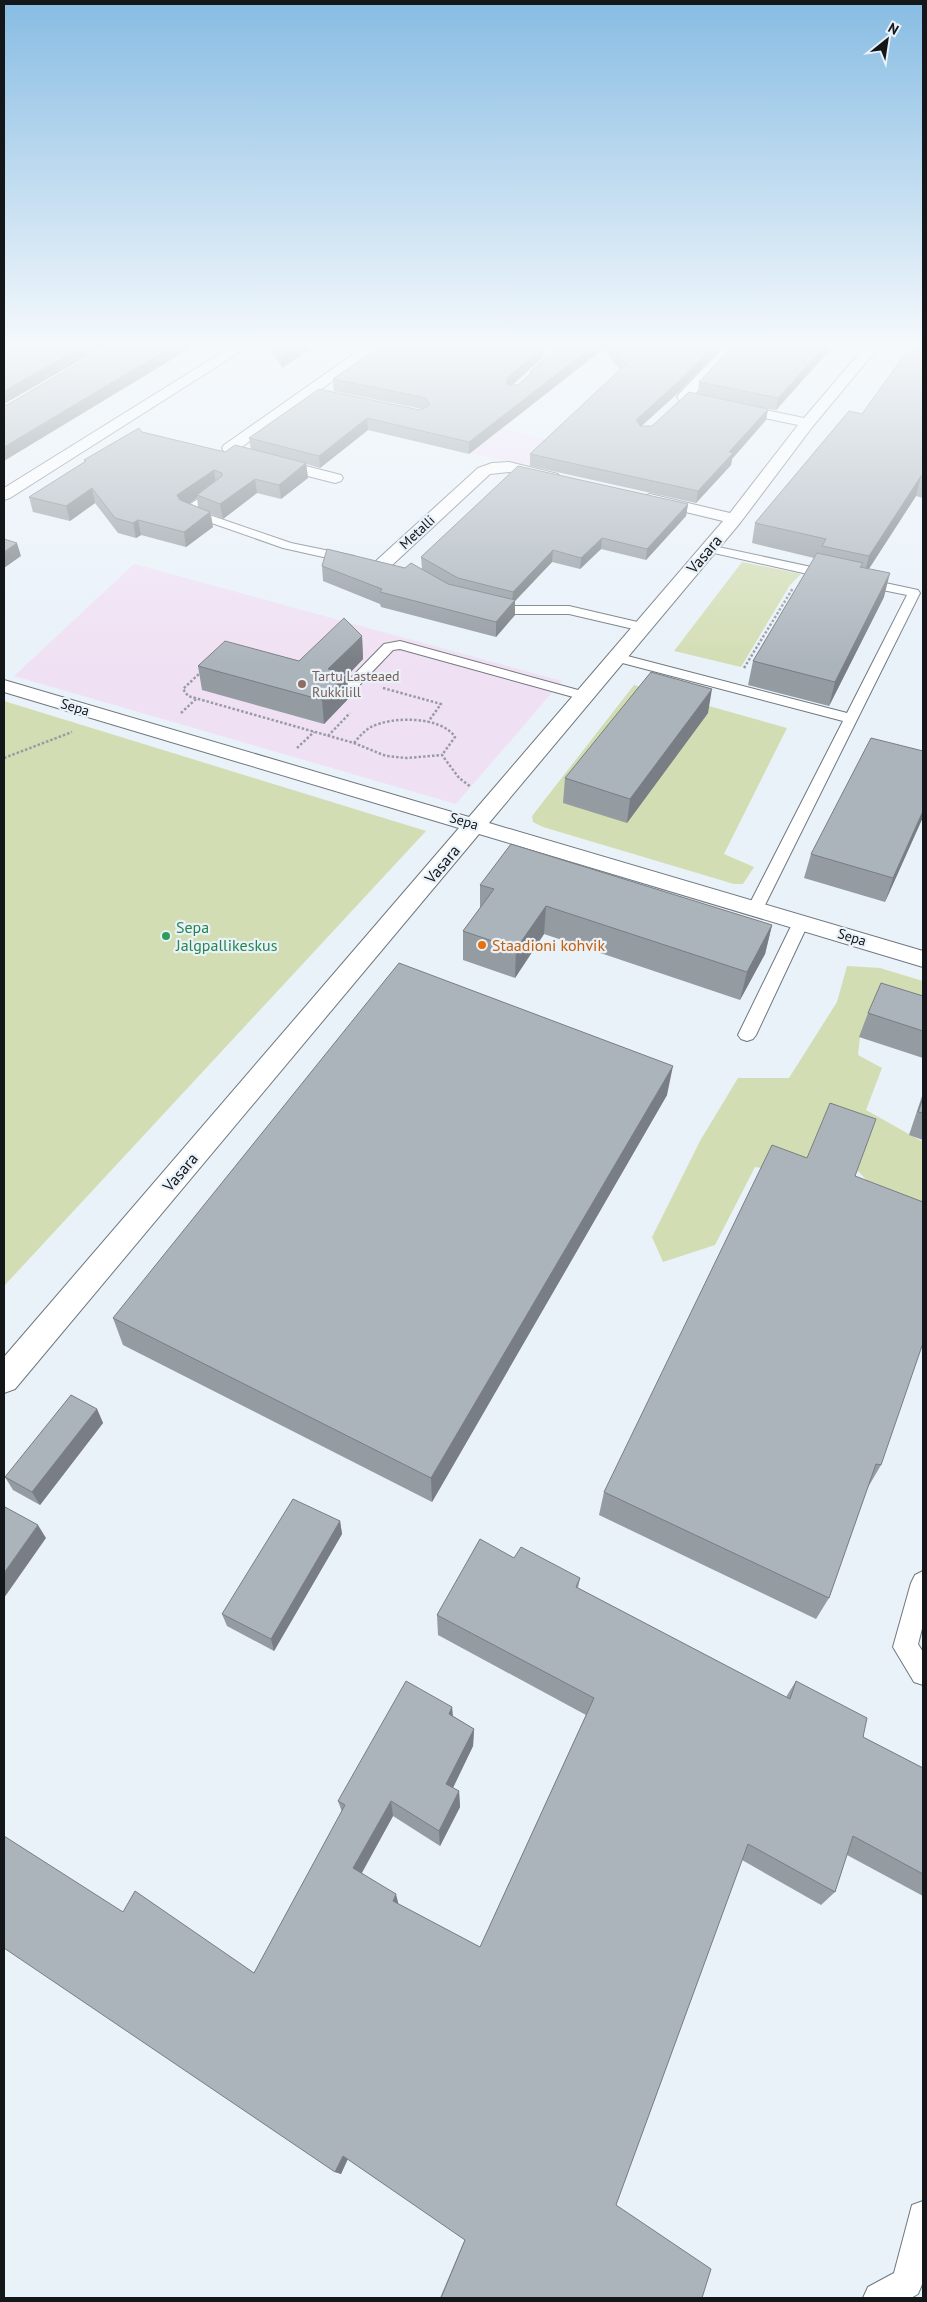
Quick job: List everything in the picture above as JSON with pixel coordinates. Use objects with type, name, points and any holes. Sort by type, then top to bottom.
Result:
[{"type":"street","points":[[8,488],[70,450]]},
{"type":"street","points":[[231,450],[335,478]]},
{"type":"street","name":"Vasara","points":[[4,1379],[734,519],[787,450]]},
{"type":"street","name":"Metalli","points":[[373,563],[490,468],[508,467],[565,480]]},
{"type":"street","points":[[630,495],[734,519]]},
{"type":"street","name":"Sepa","points":[[4,686],[923,959]]},
{"type":"lane","points":[[217,489],[187,511],[253,537],[318,555],[401,569]]},
{"type":"lane","points":[[709,548],[914,593],[852,720],[755,909]]},
{"type":"lane","points":[[478,601],[512,610],[569,610],[642,627]]},
{"type":"lane","points":[[346,691],[389,646],[400,645],[584,696]]},
{"type":"lane","points":[[616,658],[852,720]]},
{"type":"lane","points":[[747,1035],[801,922]]},
{"type":"lane","points":[[923,1583],[905,1647],[923,1673]]},
{"type":"lane","points":[[879,2298],[907,2283],[923,2216]]},
{"type":"path","points":[[731,688],[795,585],[812,571]]},
{"type":"path","points":[[203,670],[183,689],[188,696],[354,743],[385,758],[415,758],[442,755],[455,737],[450,728],[437,723],[388,722],[372,726],[362,733],[354,743]]},
{"type":"path","points":[[375,686],[441,704],[428,722]]},
{"type":"path","points":[[4,758],[74,731]]},
{"type":"path","points":[[296,750],[314,732]]},
{"type":"path","points":[[442,755],[459,778],[474,788]]},
{"type":"shaded area","points":[[460,450],[554,450],[548,470]]},
{"type":"shaded area","name":"Tartu Lasteaed Rukkilill","points":[[134,564],[562,681],[456,804],[14,676]]},
{"type":"green space","points":[[742,562],[801,574],[790,585],[741,667],[674,651]]},
{"type":"green space","points":[[634,685],[787,728],[724,854],[754,867],[743,884],[734,884],[543,827],[533,822],[532,816]]},
{"type":"green space","name":"Sepa Jalgpallikeskus","points":[[4,701],[426,831],[4,1286]]},
{"type":"green space","points":[[847,966],[880,968],[923,981],[923,1023],[860,1037],[858,1055],[882,1068],[866,1110],[923,1142],[923,1221],[878,1192],[857,1170],[811,1154],[788,1172],[755,1167],[715,1245],[663,1262],[652,1237],[700,1141],[738,1078],[789,1078],[837,1002]]},
{"type":"building","points":[[100,450],[225,452],[256,450],[306,463],[279,485],[255,479],[220,504],[197,495],[222,476],[222,473],[214,470],[177,495],[180,500],[210,512],[184,532],[138,520],[133,523],[115,518],[92,488],[66,506],[29,497],[86,461],[84,460]]},
{"type":"building","points":[[297,450],[326,450],[319,456]]},
{"type":"building","points":[[534,450],[730,450],[729,452],[733,453],[698,491],[530,454]]},
{"type":"building","points":[[816,450],[923,450],[923,477],[921,476],[869,556],[822,546],[826,539],[755,523]]},
{"type":"building","points":[[518,466],[688,504],[647,549],[602,538],[581,558],[553,550],[513,592],[458,578],[421,557]]},
{"type":"building","points":[[4,539],[17,543],[4,552]]},
{"type":"building","points":[[327,549],[405,568],[411,563],[448,584],[515,600],[496,622],[380,592],[382,589],[322,566]]},
{"type":"building","points":[[817,553],[863,563],[860,567],[890,573],[835,682],[753,661]]},
{"type":"building","points":[[344,618],[362,636],[328,669],[347,674],[322,700],[198,666],[225,641],[299,661]]},
{"type":"building","points":[[651,672],[712,689],[630,799],[565,778]]},
{"type":"building","points":[[871,738],[923,751],[923,811],[893,878],[811,854]]},
{"type":"building","points":[[511,844],[772,925],[747,972],[546,906],[516,949],[463,931],[494,889],[480,885]]},
{"type":"building","points":[[399,963],[673,1066],[431,1478],[113,1318]]},
{"type":"building","points":[[881,983],[923,996],[923,1031],[868,1013]]},
{"type":"building","points":[[923,1098],[923,1113],[918,1112]]},
{"type":"building","points":[[830,1103],[876,1119],[855,1176],[923,1202],[923,1343],[881,1465],[876,1464],[829,1598],[604,1492],[772,1145],[807,1158]]},
{"type":"building","points":[[71,1395],[97,1409],[32,1492],[5,1477]]},
{"type":"building","points":[[293,1499],[340,1521],[271,1639],[222,1614]]},
{"type":"building","points":[[5,1507],[38,1525],[4,1573],[4,1509]]},
{"type":"building","points":[[480,1539],[514,1558],[521,1547],[580,1578],[576,1587],[790,1699],[796,1681],[867,1718],[863,1737],[923,1768],[923,1874],[853,1836],[835,1892],[748,1844],[616,2205],[711,2269],[702,2298],[441,2298],[465,2240],[343,2156],[335,2172],[4,1948],[4,1836],[123,1912],[135,1891],[254,1973],[345,1805],[338,1801],[406,1681],[452,1707],[449,1714],[474,1729],[446,1784],[459,1791],[439,1831],[391,1801],[353,1868],[396,1894],[393,1901],[480,1947],[594,1698],[437,1615]]},
{"type":"place","name":"Tartu Lasteaed Rukkilill","points":[[302,684]]},
{"type":"place","name":"Sepa Jalgpallikeskus","points":[[166,936]]},
{"type":"place","name":"Staadioni kohvik","points":[[482,945]]}]
